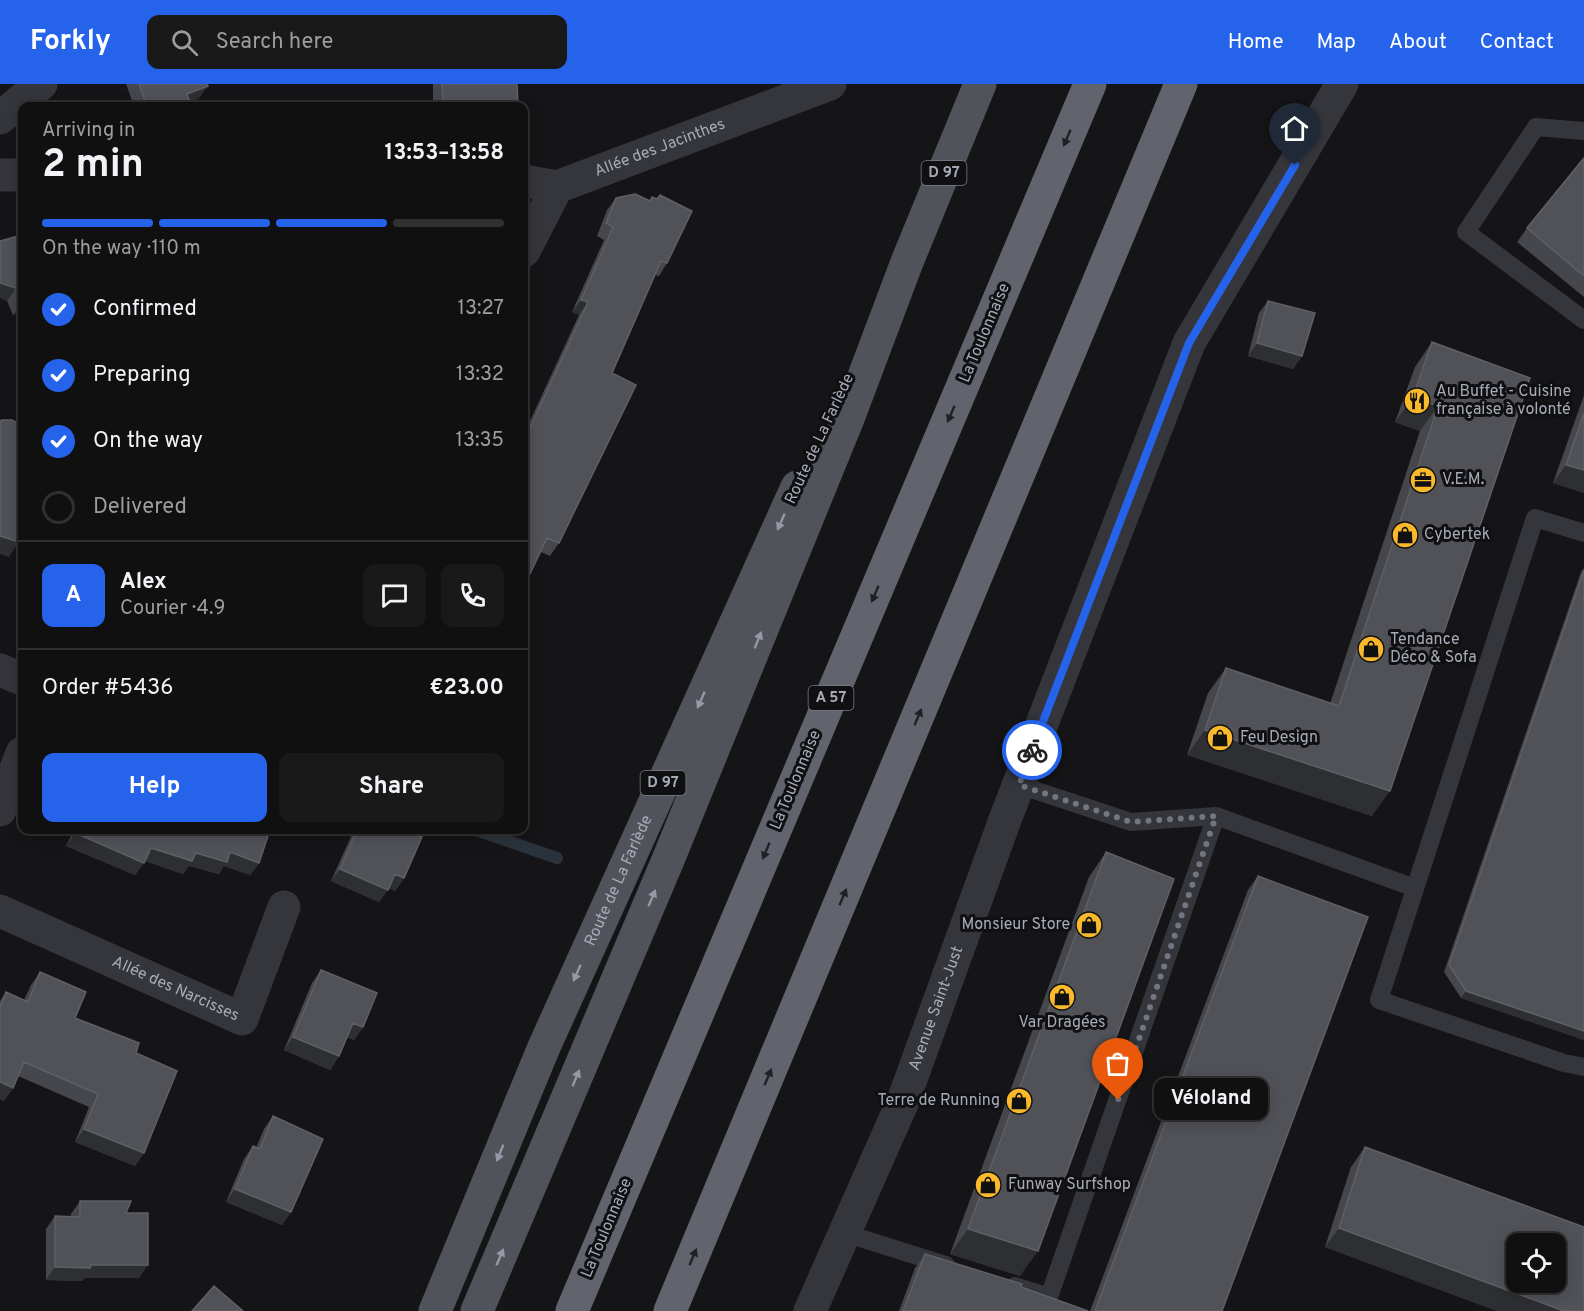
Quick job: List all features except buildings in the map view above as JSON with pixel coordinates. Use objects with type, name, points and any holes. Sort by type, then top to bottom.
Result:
[{"type":"highway","name":"La Toulonnaise","points":[[572,1311],[1090,84]]},
{"type":"highway","points":[[670,1311],[1181,84]]},
{"type":"main road","name":"Route de La Farlède","points":[[477,1311],[668,860],[849,416],[907,262],[980,84]]},
{"type":"main road","name":"Route de La Farlède","points":[[435,1311],[553,1025],[833,408],[907,262]]},
{"type":"street","points":[[19,102],[41,84]]},
{"type":"street","name":"Allée des Jacinthes","points":[[557,187],[830,84]]},
{"type":"street","name":"Avenue Saint-Just","points":[[810,1311],[903,1101],[1019,785],[1189,343],[1342,84]]},
{"type":"street","points":[[0,118],[18,103]]},
{"type":"street","points":[[0,175],[18,175]]},
{"type":"street","points":[[528,182],[557,187],[528,243]]},
{"type":"street","points":[[0,670],[18,677]]},
{"type":"street","points":[[0,810],[18,763]]},
{"type":"street","name":"Allée des Narcisses","points":[[0,911],[243,1019],[284,907]]},
{"type":"street","points":[[425,1311],[461,1248]]},
{"type":"lane","points":[[1584,132],[1536,127],[1466,232],[1584,320]]},
{"type":"lane","points":[[1584,533],[1534,518],[1379,1000],[1584,1067]]},
{"type":"lane","points":[[1019,785],[1131,822],[1216,816],[1415,888]]},
{"type":"lane","points":[[992,1279],[1050,1297],[1216,816]]},
{"type":"lane","points":[[844,1233],[958,1269]]},
{"type":"waterway","points":[[488,834],[557,858]]},
{"type":"way so far","points":[[1032,750],[1019,785],[1131,822],[1216,816],[1118,1100]]},
{"type":"place","name":"Au Buffet - Cuisine française à volonté","points":[[1417,401]]},
{"type":"place","name":"V.E.M.","points":[[1423,480]]},
{"type":"place","name":"Cybertek","points":[[1405,535]]},
{"type":"place","name":"Tendance Déco & Sofa","points":[[1371,649]]},
{"type":"place","name":"Feu Design","points":[[1220,738]]},
{"type":"place","name":"Monsieur Store","points":[[1089,925]]},
{"type":"place","name":"Var Dragées","points":[[1062,997]]},
{"type":"place","name":"Véloland","points":[[1118,1100]]},
{"type":"place","name":"Terre de Running","points":[[1019,1101]]},
{"type":"place","name":"Funway Surfshop","points":[[988,1185]]},
{"type":"route","points":[[1032,750],[1189,343],[1295,165]]}]
